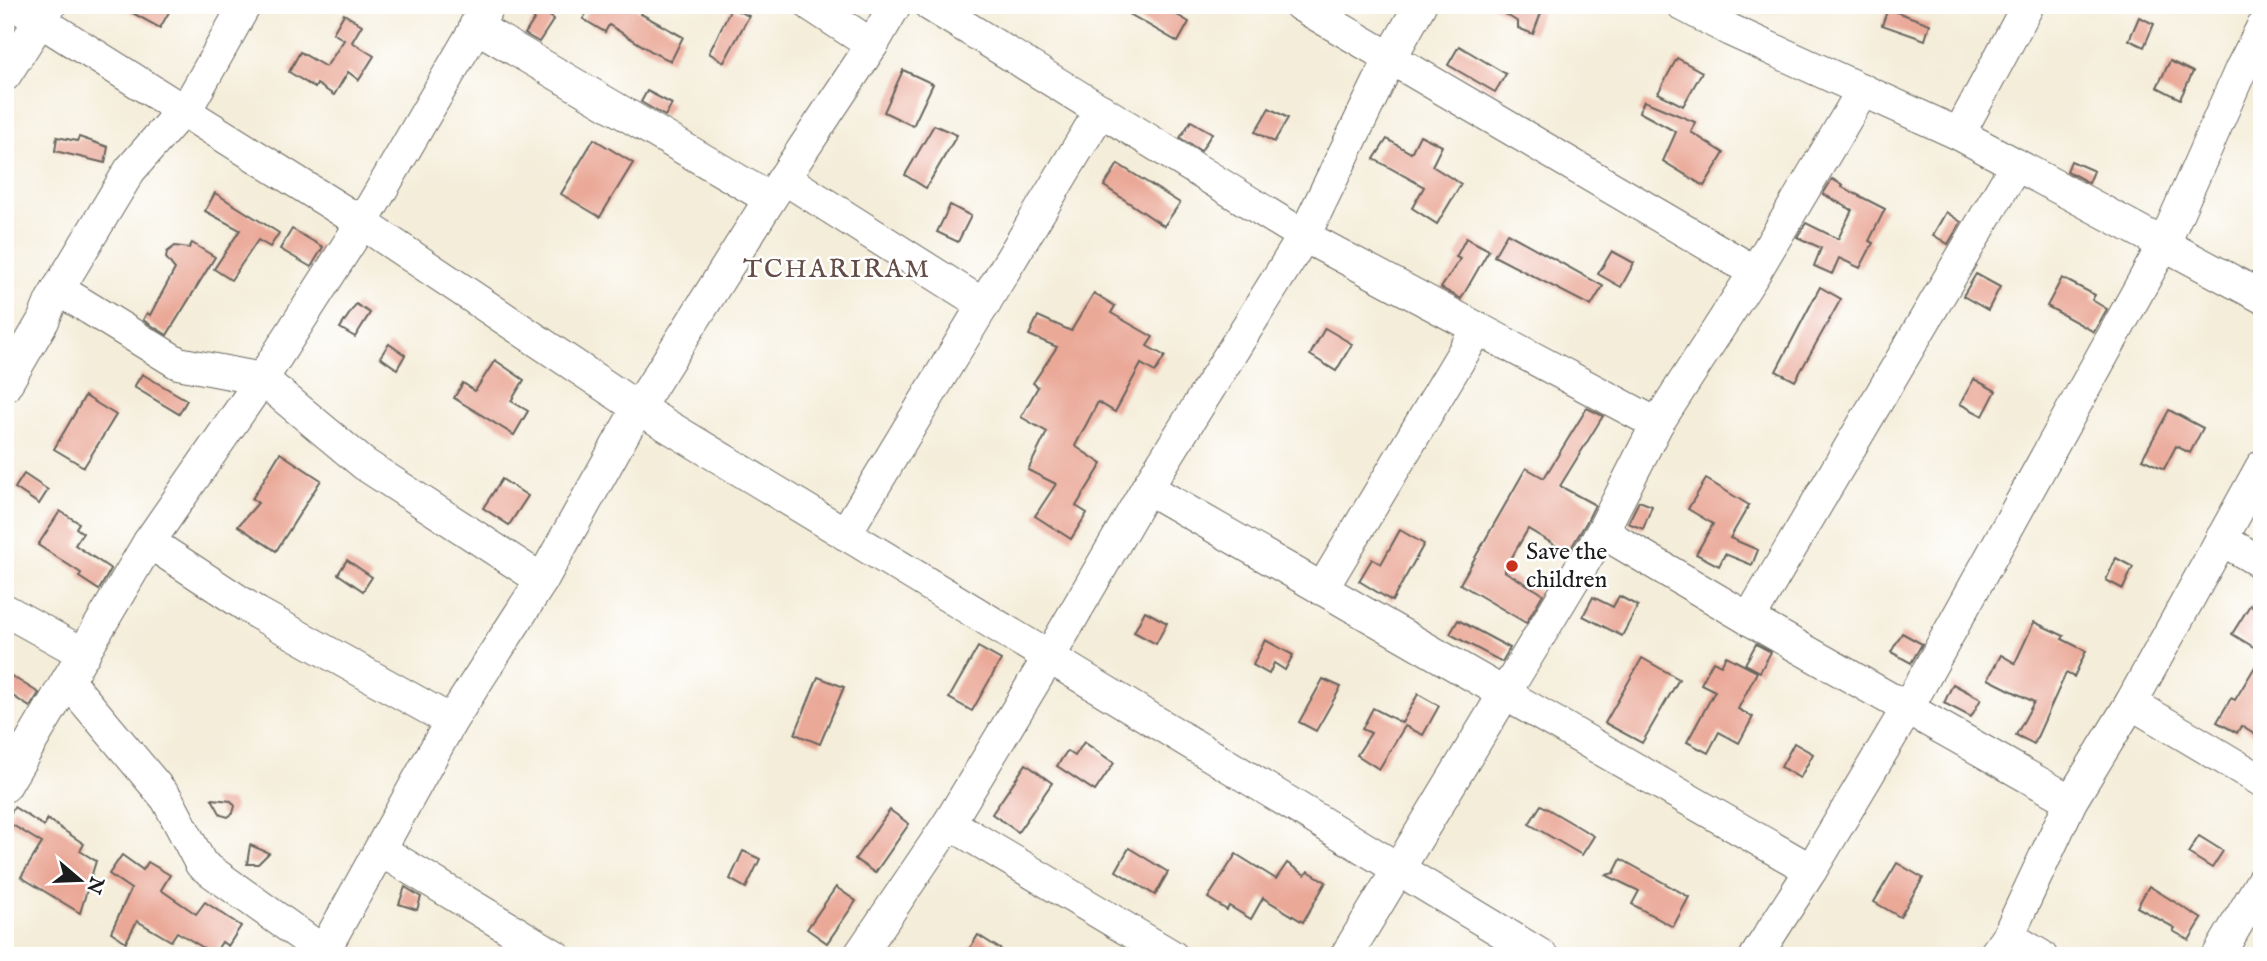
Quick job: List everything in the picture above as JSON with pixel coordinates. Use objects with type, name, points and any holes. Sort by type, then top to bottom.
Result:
[{"type":"street","points":[[5,386],[58,289],[130,170],[192,99],[245,5]]},
{"type":"street","points":[[811,5],[872,45]]},
{"type":"street","points":[[5,610],[76,667],[167,799],[201,864],[322,954],[451,721],[542,580],[638,408],[777,188],[872,45],[895,5]]},
{"type":"street","points":[[930,5],[1304,236],[1657,424]]},
{"type":"street","points":[[1300,5],[1755,272]]},
{"type":"street","points":[[859,956],[950,823],[1147,488],[1304,236],[1391,57],[1420,5]]},
{"type":"street","points":[[1683,5],[1712,22],[1959,134],[2262,297]]},
{"type":"street","points":[[1959,134],[2028,5]]},
{"type":"street","points":[[5,75],[35,11],[182,110],[362,223],[638,408],[1540,955]]},
{"type":"street","points":[[5,786],[149,542],[262,379],[362,223],[482,16],[984,305]]},
{"type":"street","points":[[1756,956],[1907,709],[2164,244],[2241,69],[2262,28]]},
{"type":"street","points":[[1346,956],[1602,532],[1657,424],[1755,272],[1863,90]]},
{"type":"street","points":[[845,534],[1101,110]]},
{"type":"street","points":[[1749,619],[2017,165]]},
{"type":"street","points":[[58,289],[178,363],[262,379],[364,464],[542,580]]},
{"type":"street","points":[[1322,589],[1478,328]]},
{"type":"street","points":[[2041,956],[2001,946],[2071,801],[2131,703],[2262,466]]},
{"type":"street","points":[[1147,488],[1811,870]]},
{"type":"street","points":[[1602,532],[1749,619],[2071,801]]},
{"type":"street","points":[[2221,539],[2262,563]]},
{"type":"street","points":[[149,542],[257,613],[451,721]]},
{"type":"street","points":[[2131,703],[2262,781]]},
{"type":"street","points":[[950,823],[1172,956]]},
{"type":"street","points":[[380,850],[555,956]]},
{"type":"street","points":[[2218,956],[2262,881]]},
{"type":"building","points":[[118,5],[173,5],[160,28]]},
{"type":"building","points":[[591,5],[632,5],[642,12],[641,14],[683,37],[671,61],[609,25],[605,32],[583,19]]},
{"type":"building","points":[[1114,5],[1160,5],[1189,22],[1178,42]]},
{"type":"building","points":[[1491,5],[1544,5],[1533,34],[1518,28],[1518,22]]},
{"type":"building","points":[[731,8],[749,16],[724,62],[709,53]]},
{"type":"building","points":[[1888,9],[1930,24],[1925,40],[1882,25]]},
{"type":"building","points":[[540,10],[554,19],[539,42],[525,34]]},
{"type":"building","points":[[344,14],[362,25],[352,42],[374,56],[359,80],[348,72],[334,95],[317,84],[315,88],[289,72],[300,52],[326,67],[344,40],[333,33]]},
{"type":"building","points":[[2139,17],[2154,24],[2144,47],[2129,40]]},
{"type":"building","points":[[1459,46],[1506,74],[1495,92],[1448,65]]},
{"type":"building","points":[[1677,58],[1702,72],[1683,106],[1658,93]]},
{"type":"building","points":[[2170,61],[2193,72],[2180,99],[2157,87]]},
{"type":"building","points":[[903,70],[933,84],[913,126],[884,112]]},
{"type":"building","points":[[647,91],[672,104],[665,116],[641,102]]},
{"type":"building","points":[[1644,101],[1695,122],[1691,132],[1724,153],[1704,186],[1663,161],[1676,132],[1639,112]]},
{"type":"building","points":[[1269,108],[1288,118],[1274,142],[1255,132]]},
{"type":"building","points":[[1191,121],[1212,133],[1201,151],[1180,138]]},
{"type":"building","points":[[934,125],[957,135],[926,188],[905,175]]},
{"type":"building","points":[[1420,135],[1442,146],[1432,166],[1461,184],[1437,224],[1412,208],[1424,187],[1374,159],[1387,139],[1411,153]]},
{"type":"building","points":[[57,137],[77,141],[79,137],[108,147],[105,163],[55,151]]},
{"type":"building","points":[[594,139],[633,163],[600,217],[561,194]]},
{"type":"building","points":[[2071,161],[2094,171],[2089,183],[2067,171]]},
{"type":"building","points":[[1118,164],[1180,203],[1164,226],[1104,186]]},
{"type":"building","points":[[1832,179],[1885,209],[1869,241],[1873,243],[1860,268],[1839,258],[1832,274],[1814,266],[1821,248],[1797,237],[1806,223],[1838,239],[1852,210],[1823,194]]},
{"type":"building","points":[[215,193],[279,233],[270,247],[258,240],[231,280],[214,269],[240,230],[205,211]]},
{"type":"building","points":[[950,205],[971,216],[958,242],[937,232]]},
{"type":"building","points":[[1946,212],[1961,222],[1948,244],[1933,235]]},
{"type":"building","points":[[292,229],[323,247],[311,267],[280,249]]},
{"type":"building","points":[[1507,233],[1603,286],[1591,306],[1494,256]]},
{"type":"building","points":[[1466,238],[1489,250],[1461,299],[1441,288],[1460,259],[1456,257]]},
{"type":"building","points":[[192,243],[215,257],[167,335],[143,320],[147,313],[150,315],[175,269],[166,258],[167,252],[175,246],[189,248]]},
{"type":"building","points":[[1612,251],[1634,263],[1621,287],[1598,274]]},
{"type":"building","points":[[1976,274],[2000,287],[1988,310],[1963,296]]},
{"type":"building","points":[[2062,278],[2095,295],[2092,300],[2107,309],[2094,332],[2047,306]]},
{"type":"building","points":[[1820,287],[1841,299],[1795,381],[1776,371]]},
{"type":"building","points":[[1094,293],[1115,306],[1111,313],[1153,337],[1147,346],[1165,356],[1155,372],[1141,364],[1115,412],[1098,402],[1075,446],[1102,464],[1076,506],[1087,513],[1071,539],[1035,516],[1056,484],[1028,470],[1047,432],[1021,417],[1038,387],[1033,383],[1057,347],[1029,335],[1038,316],[1071,331]]},
{"type":"building","points":[[356,304],[370,313],[355,337],[340,328]]},
{"type":"building","points":[[1325,328],[1352,344],[1336,371],[1310,355]]},
{"type":"building","points":[[389,344],[405,355],[397,369],[380,357]]},
{"type":"building","points":[[495,360],[524,380],[511,401],[528,411],[514,435],[454,398],[463,383],[475,391]]},
{"type":"building","points":[[142,374],[187,400],[179,414],[134,387]]},
{"type":"building","points":[[1974,379],[1996,391],[1983,416],[1960,404]]},
{"type":"building","points":[[85,396],[116,415],[84,467],[54,449]]},
{"type":"building","points":[[1587,408],[1603,416],[1560,486],[1595,505],[1586,523],[1568,553],[1528,529],[1504,571],[1543,594],[1526,623],[1460,584],[1526,468],[1544,478]]},
{"type":"building","points":[[2169,410],[2203,428],[2190,453],[2176,446],[2164,469],[2142,459]]},
{"type":"building","points":[[280,453],[321,480],[276,551],[238,526],[258,503],[252,499]]},
{"type":"building","points":[[24,474],[48,490],[39,504],[15,488]]},
{"type":"building","points":[[502,479],[528,496],[509,525],[483,508]]},
{"type":"building","points":[[1706,479],[1749,505],[1730,538],[1758,550],[1752,565],[1725,554],[1719,566],[1696,554],[1713,524],[1688,509]]},
{"type":"building","points":[[1639,501],[1652,506],[1643,529],[1628,523]]},
{"type":"building","points":[[60,511],[79,523],[76,528],[83,533],[75,545],[111,569],[99,590],[79,577],[81,573],[38,545]]},
{"type":"building","points":[[1400,530],[1424,544],[1392,601],[1359,581],[1372,559],[1381,564]]},
{"type":"building","points":[[2116,558],[2133,567],[2123,589],[2106,580]]},
{"type":"building","points":[[347,560],[372,577],[363,591],[338,574]]},
{"type":"building","points":[[1619,596],[1638,606],[1622,636],[1583,616],[1593,597],[1613,607]]},
{"type":"building","points":[[2250,605],[2262,612],[2262,652],[2232,634]]},
{"type":"building","points":[[1145,611],[1167,623],[1156,644],[1134,632]]},
{"type":"building","points":[[1458,620],[1510,648],[1502,662],[1450,634]]},
{"type":"building","points":[[2034,622],[2064,636],[2062,639],[2086,651],[2074,677],[2066,673],[2034,744],[2016,735],[2034,702],[1988,679],[2001,655],[2015,663]]},
{"type":"building","points":[[1902,633],[1922,644],[1911,663],[1891,652]]},
{"type":"building","points":[[1265,640],[1293,655],[1285,670],[1274,663],[1269,674],[1253,665]]},
{"type":"building","points":[[1756,644],[1771,652],[1760,672],[1745,664]]},
{"type":"building","points":[[978,647],[1001,660],[972,711],[949,698]]},
{"type":"building","points":[[2262,655],[2262,739],[2241,726],[2237,733],[2217,722],[2231,698],[2235,700]]},
{"type":"building","points":[[1726,656],[1757,672],[1738,709],[1753,717],[1739,743],[1719,732],[1708,753],[1687,742],[1715,691],[1701,684],[1713,661],[1721,665]]},
{"type":"building","points":[[1642,658],[1679,679],[1642,743],[1605,723]]},
{"type":"building","points":[[5,672],[39,693],[30,707],[5,691]]},
{"type":"building","points":[[818,677],[844,687],[820,744],[795,734]]},
{"type":"building","points":[[1323,679],[1341,687],[1316,731],[1299,722]]},
{"type":"building","points":[[1953,684],[1981,699],[1971,717],[1944,703]]},
{"type":"building","points":[[1418,694],[1439,706],[1423,735],[1405,726],[1379,769],[1357,755],[1371,733],[1362,729],[1373,708],[1402,723]]},
{"type":"building","points":[[1084,742],[1114,763],[1095,791],[1057,766],[1067,751],[1075,756]]},
{"type":"building","points":[[1794,743],[1813,754],[1800,778],[1781,767]]},
{"type":"building","points":[[1026,764],[1052,783],[1018,832],[992,814]]},
{"type":"building","points":[[212,799],[231,801],[235,806],[233,813],[228,817],[221,815]]},
{"type":"building","points":[[1541,805],[1594,836],[1582,855],[1529,824]]},
{"type":"building","points":[[14,807],[44,826],[47,819],[84,844],[80,851],[96,861],[80,913],[21,877],[42,843],[6,821]]},
{"type":"building","points":[[890,810],[909,824],[875,873],[855,859]]},
{"type":"building","points":[[2199,836],[2223,851],[2212,868],[2188,853]]},
{"type":"building","points":[[250,845],[269,853],[258,864],[247,864]]},
{"type":"building","points":[[1129,848],[1168,872],[1155,895],[1116,871]]},
{"type":"building","points":[[743,851],[760,859],[746,888],[730,879]]},
{"type":"building","points":[[1236,854],[1276,879],[1287,863],[1305,875],[1308,871],[1326,882],[1303,922],[1263,898],[1251,919],[1229,906],[1227,910],[1208,898]]},
{"type":"building","points":[[122,855],[143,870],[148,862],[170,875],[161,890],[196,914],[205,902],[241,926],[228,946],[222,942],[214,954],[177,932],[171,941],[137,921],[126,942],[111,932],[131,889],[109,874]]},
{"type":"building","points":[[1621,859],[1689,897],[1673,927],[1632,904],[1639,891],[1606,875],[1614,873]]},
{"type":"building","points":[[1897,863],[1923,878],[1900,917],[1874,902]]},
{"type":"building","points":[[2149,886],[2202,919],[2189,940],[2173,931],[2175,928],[2137,907]]},
{"type":"building","points":[[405,887],[421,897],[417,910],[399,904]]},
{"type":"building","points":[[836,887],[856,901],[827,943],[807,929]]},
{"type":"building","points":[[978,935],[1011,956],[965,956]]},
{"type":"place","name":"Save the children","points":[[1512,566]]},
{"type":"district","name":"TCHARIRAM","points":[[837,269]]}]
